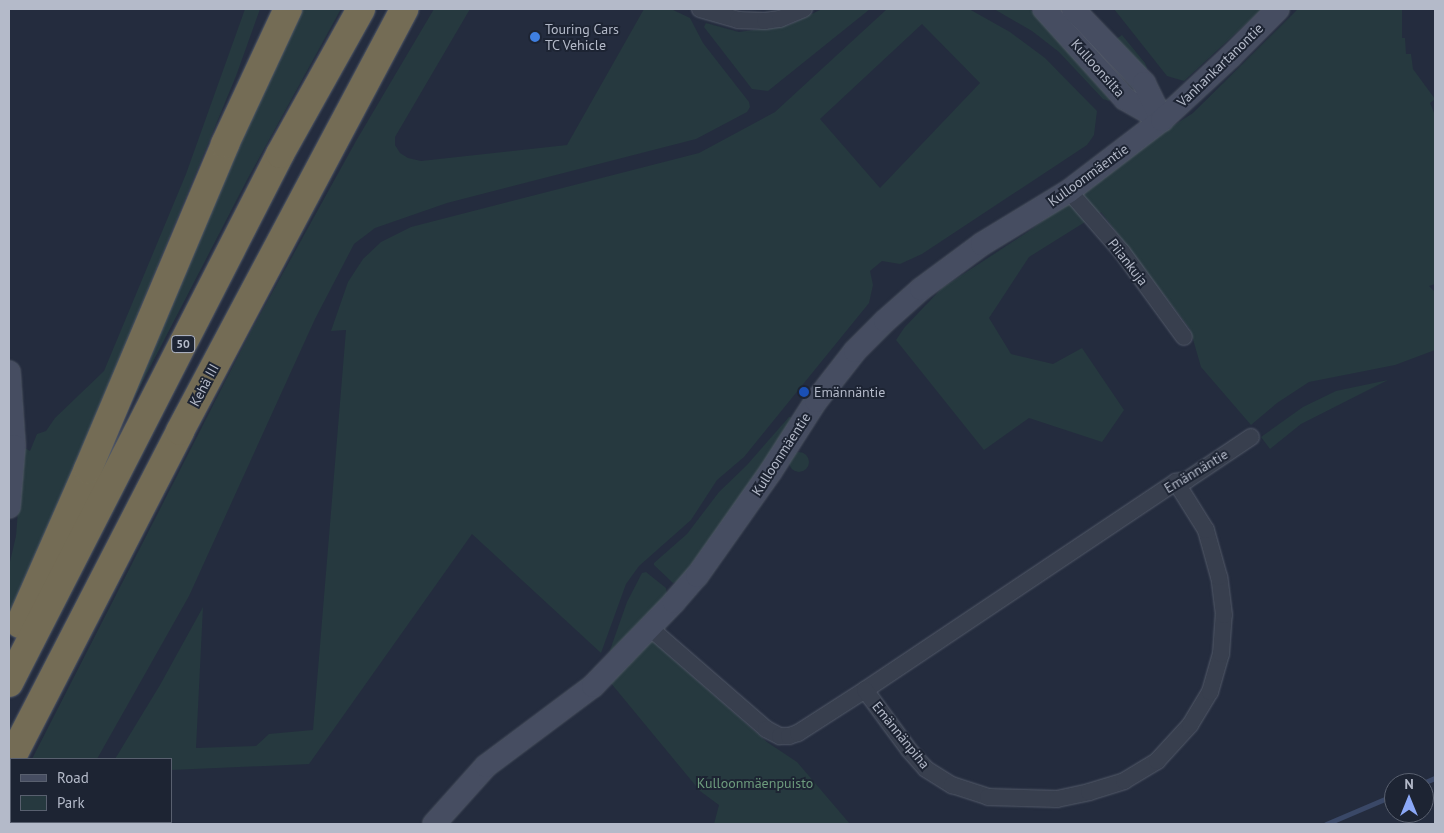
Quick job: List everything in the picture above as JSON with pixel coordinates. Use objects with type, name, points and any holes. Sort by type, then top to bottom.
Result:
[{"type":"highway","points":[[225,144],[271,9]]},
{"type":"highway","points":[[9,649],[88,469],[225,144],[288,9]]},
{"type":"highway","name":"50","points":[[9,683],[280,154],[361,9]]},
{"type":"highway","name":"Kehä III","points":[[12,758],[358,92],[404,9]]},
{"type":"highway","points":[[358,92],[395,55],[424,9]]},
{"type":"street","points":[[700,9],[738,20],[780,19],[804,9]]},
{"type":"street","name":"Kulloonsilta","points":[[1044,9],[1125,99],[1162,120]]},
{"type":"street","name":"Kulloonsilta","points":[[1072,9],[1144,83],[1162,120]]},
{"type":"street","name":"Vanhankartanontie","points":[[1162,120],[1278,9]]},
{"type":"street","name":"Kulloonmäentie","points":[[434,824],[486,766],[593,686],[650,628],[697,576],[771,471],[813,406],[855,351],[921,289],[982,244],[1069,191],[1162,120]]},
{"type":"street","name":"Piiankuja","points":[[1069,191],[1122,252],[1184,337]]},
{"type":"street","points":[[9,372],[14,446],[9,507]]},
{"type":"street","name":"Emännäntie","points":[[650,628],[766,730],[780,736],[798,733],[1176,482],[1187,480],[1251,437]]},
{"type":"street","name":"Emännänpiha","points":[[865,690],[909,750],[926,769],[952,785],[988,797],[1057,799],[1089,792],[1124,781],[1157,761],[1190,725],[1210,692],[1222,654],[1224,615],[1219,577],[1206,530],[1176,482]]},
{"type":"green space","points":[[245,9],[260,9],[236,76],[9,625],[9,566],[16,536],[23,447],[30,451],[37,434],[46,431],[55,418],[104,371],[186,174]]},
{"type":"green space","points":[[297,9],[341,9],[247,180],[104,456]]},
{"type":"green space","points":[[434,9],[470,9],[395,137],[395,145],[400,153],[408,158],[421,161],[567,145],[644,9],[671,9],[690,18],[703,43],[749,102],[750,107],[747,112],[696,139],[447,203],[375,228],[354,244],[315,319],[189,596],[98,758],[33,758],[252,329],[356,141]]},
{"type":"green space","points":[[822,9],[870,9],[768,91],[752,89],[704,27],[706,23],[739,32],[789,25]]},
{"type":"green space","points":[[887,9],[969,9],[1010,32],[1045,58],[1097,111],[1094,135],[1087,145],[922,254],[900,264],[882,261],[870,271],[873,285],[869,303],[744,457],[717,480],[691,520],[639,566],[626,584],[601,653],[472,534],[309,764],[172,770],[172,758],[116,758],[160,685],[203,607],[196,748],[256,746],[269,734],[313,730],[346,330],[331,331],[348,282],[363,259],[381,242],[411,227],[699,153],[775,112]],"holes":[[[922,24],[980,83],[880,188],[820,119]]]},
{"type":"green space","points":[[994,9],[1030,9],[1111,98],[1109,101],[1103,99],[1059,52],[1032,31]]},
{"type":"green space","points":[[1114,9],[1262,9],[1184,81],[1167,76]]},
{"type":"green space","points":[[1298,9],[1402,9],[1402,38],[1405,38],[1406,54],[1411,54],[1413,69],[1435,99],[1430,103],[1435,115],[1435,284],[1429,286],[1435,292],[1435,350],[1395,365],[1309,382],[1277,403],[1251,425],[1201,367],[1190,329],[1101,212],[1029,257],[989,318],[1011,354],[1053,364],[1082,348],[1124,410],[1102,442],[1029,418],[984,450],[896,340],[904,328],[942,288],[1029,231],[1149,141],[1193,113]]},
{"type":"green space","points":[[1122,35],[1145,63],[1147,68],[1145,74],[1116,39]]},
{"type":"green space","points":[[1388,380],[1301,424],[1270,449],[1261,437],[1303,407],[1336,391]]},
{"type":"green space","points":[[791,417],[784,438],[679,581],[673,583],[654,563],[687,534],[719,492],[747,465]]},
{"type":"green space","points":[[799,452],[806,455],[809,462],[806,469],[799,472],[792,469],[789,462],[792,455]]},
{"type":"green space","points":[[646,572],[666,588],[667,594],[609,653],[627,602],[642,573]]},
{"type":"green space","name":"Kulloonmäenpuisto","points":[[651,640],[767,742],[797,762],[850,824],[714,824],[719,805],[700,791],[610,682]]},
{"type":"green space","points":[[10,798],[10,823],[56,823],[9,824]]},
{"type":"waterway","points":[[1326,824],[1384,799]]},
{"type":"place","name":"Touring Cars TC Vehicle","points":[[535,37]]},
{"type":"place","name":"Emännäntie","points":[[804,392]]}]
